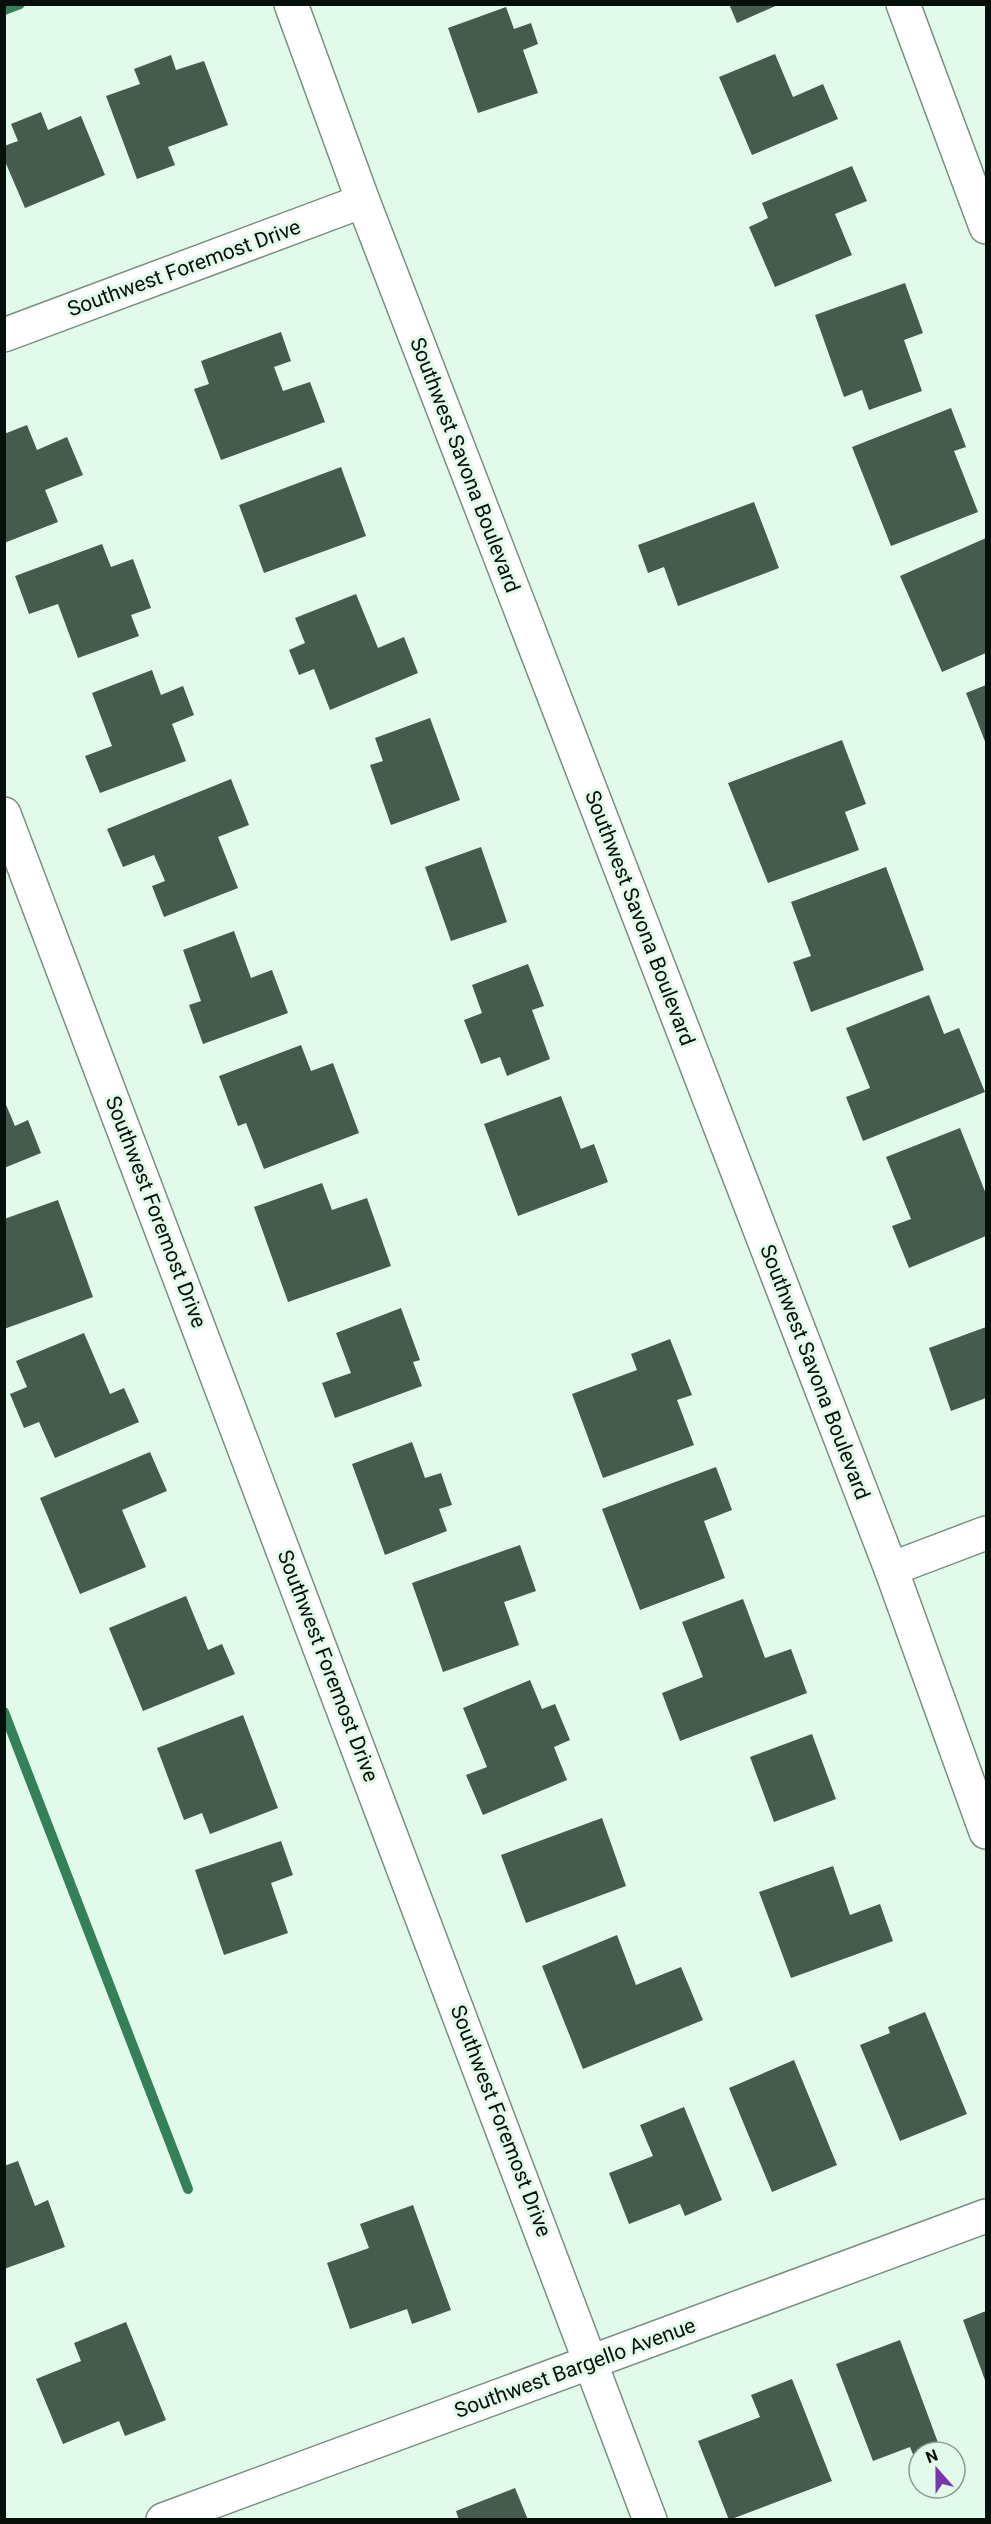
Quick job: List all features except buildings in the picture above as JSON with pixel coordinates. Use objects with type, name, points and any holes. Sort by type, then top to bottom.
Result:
[{"type":"street","name":"Southwest Savona Boulevard","points":[[291,4],[363,201],[891,1569],[987,1832]]},
{"type":"street","points":[[903,4],[987,227]]},
{"type":"street","name":"Southwest Foremost Drive","points":[[4,335],[363,201]]},
{"type":"street","name":"Southwest Foremost Drive","points":[[4,814],[650,2520]]},
{"type":"street","points":[[891,1569],[987,1533]]},
{"type":"street","name":"Southwest Bargello Avenue","points":[[163,2520],[987,2216]]},
{"type":"waterway","points":[[4,10],[20,4]]},
{"type":"waterway","points":[[4,1712],[188,2189]]}]
